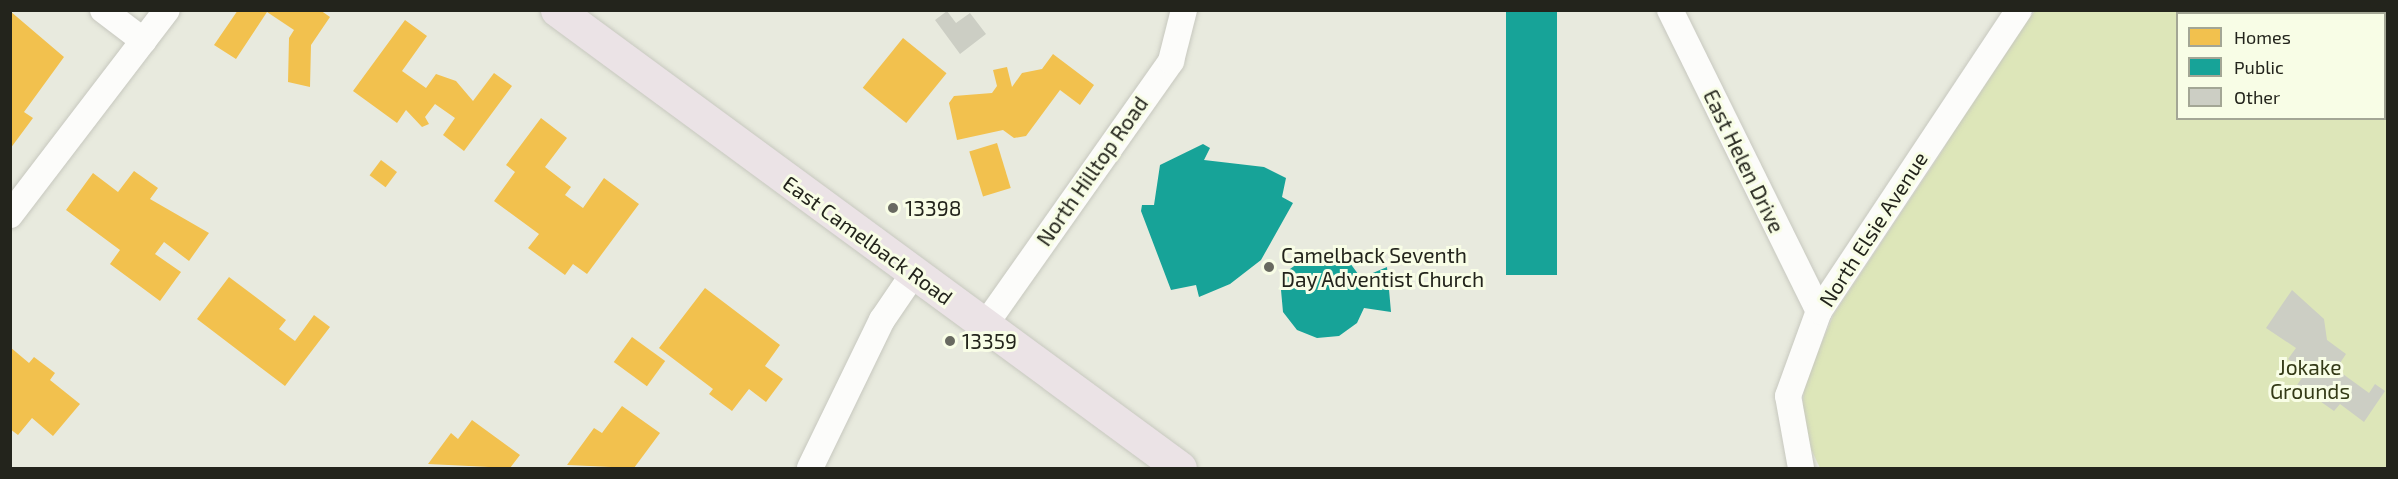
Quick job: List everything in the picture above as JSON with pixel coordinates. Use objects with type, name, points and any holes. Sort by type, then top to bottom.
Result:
[{"type":"main road","name":"East Camelback Road","points":[[557,10],[1180,468]]},
{"type":"street","points":[[103,10],[144,41]]},
{"type":"street","points":[[10,216],[167,10]]},
{"type":"street","name":"North Hilltop Road","points":[[985,325],[1171,61],[1184,10]]},
{"type":"street","name":"East Helen Drive","points":[[1670,10],[1819,311]]},
{"type":"street","name":"North Elsie Avenue","points":[[1801,468],[1788,396],[1819,311],[2019,10]]},
{"type":"street","points":[[810,468],[882,320],[914,273]]},
{"type":"green space","name":"Jokake Grounds","points":[[2035,11],[2387,11],[2387,468],[1820,468],[1804,434],[1802,411],[1805,382],[1834,314],[1941,153],[1997,56]]},
{"type":"building: Homes","points":[[238,10],[320,10],[330,17],[311,45],[310,87],[288,82],[289,38],[294,30],[267,12],[236,59],[214,45]]},
{"type":"building: Homes","points":[[10,11],[64,57],[24,112],[33,118],[10,149]]},
{"type":"building: Homes","points":[[405,20],[427,36],[402,71],[426,88],[436,74],[456,81],[473,101],[494,73],[512,86],[464,151],[443,135],[455,118],[435,104],[425,117],[429,124],[422,127],[406,110],[397,123],[353,91]]},
{"type":"building: Homes","points":[[903,38],[947,73],[906,123],[863,88]]},
{"type":"building: Homes","points":[[1053,54],[1094,85],[1080,105],[1060,90],[1026,136],[1014,138],[1003,130],[957,140],[949,103],[954,96],[992,93],[997,86],[993,70],[1007,67],[1012,87],[1022,73],[1042,69]]},
{"type":"building: Homes","points":[[541,118],[567,138],[545,167],[571,187],[565,195],[583,208],[604,178],[639,204],[587,274],[573,264],[565,275],[528,248],[539,234],[494,201],[515,172],[506,165]]},
{"type":"building: Homes","points":[[997,143],[1011,188],[983,196],[969,151]]},
{"type":"building: Homes","points":[[381,160],[397,172],[386,187],[370,175]]},
{"type":"building: Homes","points":[[134,171],[158,188],[150,199],[209,233],[189,261],[164,242],[155,254],[181,272],[160,301],[110,264],[120,250],[66,210],[93,173],[118,192]]},
{"type":"building: Homes","points":[[229,277],[286,320],[279,329],[295,341],[314,315],[330,327],[285,386],[197,319]]},
{"type":"building: Homes","points":[[705,288],[780,345],[765,366],[783,379],[766,402],[749,389],[732,411],[709,394],[713,389],[659,348]]},
{"type":"building: Homes","points":[[632,337],[665,361],[647,386],[614,362]]},
{"type":"building: Homes","points":[[10,347],[29,363],[34,357],[55,373],[50,380],[80,404],[53,436],[32,418],[18,435],[10,429]]},
{"type":"building: Homes","points":[[622,406],[660,433],[634,468],[567,465],[594,428],[602,433]]},
{"type":"building: Homes","points":[[472,420],[520,455],[510,468],[428,464],[451,433],[458,439]]},
{"type":"building: Public","points":[[1506,10],[1557,10],[1557,275],[1506,275]]},
{"type":"building: Public","points":[[1203,144],[1210,148],[1204,160],[1264,167],[1286,178],[1282,197],[1293,203],[1261,260],[1230,284],[1199,297],[1196,285],[1171,290],[1141,211],[1142,205],[1154,205],[1160,165]]},
{"type":"building: Public","points":[[1330,254],[1350,263],[1361,278],[1387,267],[1391,312],[1364,308],[1357,323],[1339,336],[1317,338],[1297,330],[1283,312],[1281,290],[1290,269],[1308,256]]},
{"type":"building: Other","points":[[947,11],[956,23],[970,13],[986,34],[960,54],[935,20]]},
{"type":"building: Other","points":[[2292,290],[2324,319],[2327,340],[2346,354],[2336,369],[2369,393],[2375,384],[2385,391],[2364,422],[2340,404],[2334,411],[2297,385],[2306,372],[2288,359],[2296,348],[2266,328]]},
{"type":"place","name":"13398","points":[[893,208]]},
{"type":"place","name":"Camelback Seventh Day Adventist Church","points":[[1269,267]]},
{"type":"place","name":"13359","points":[[950,341]]}]
